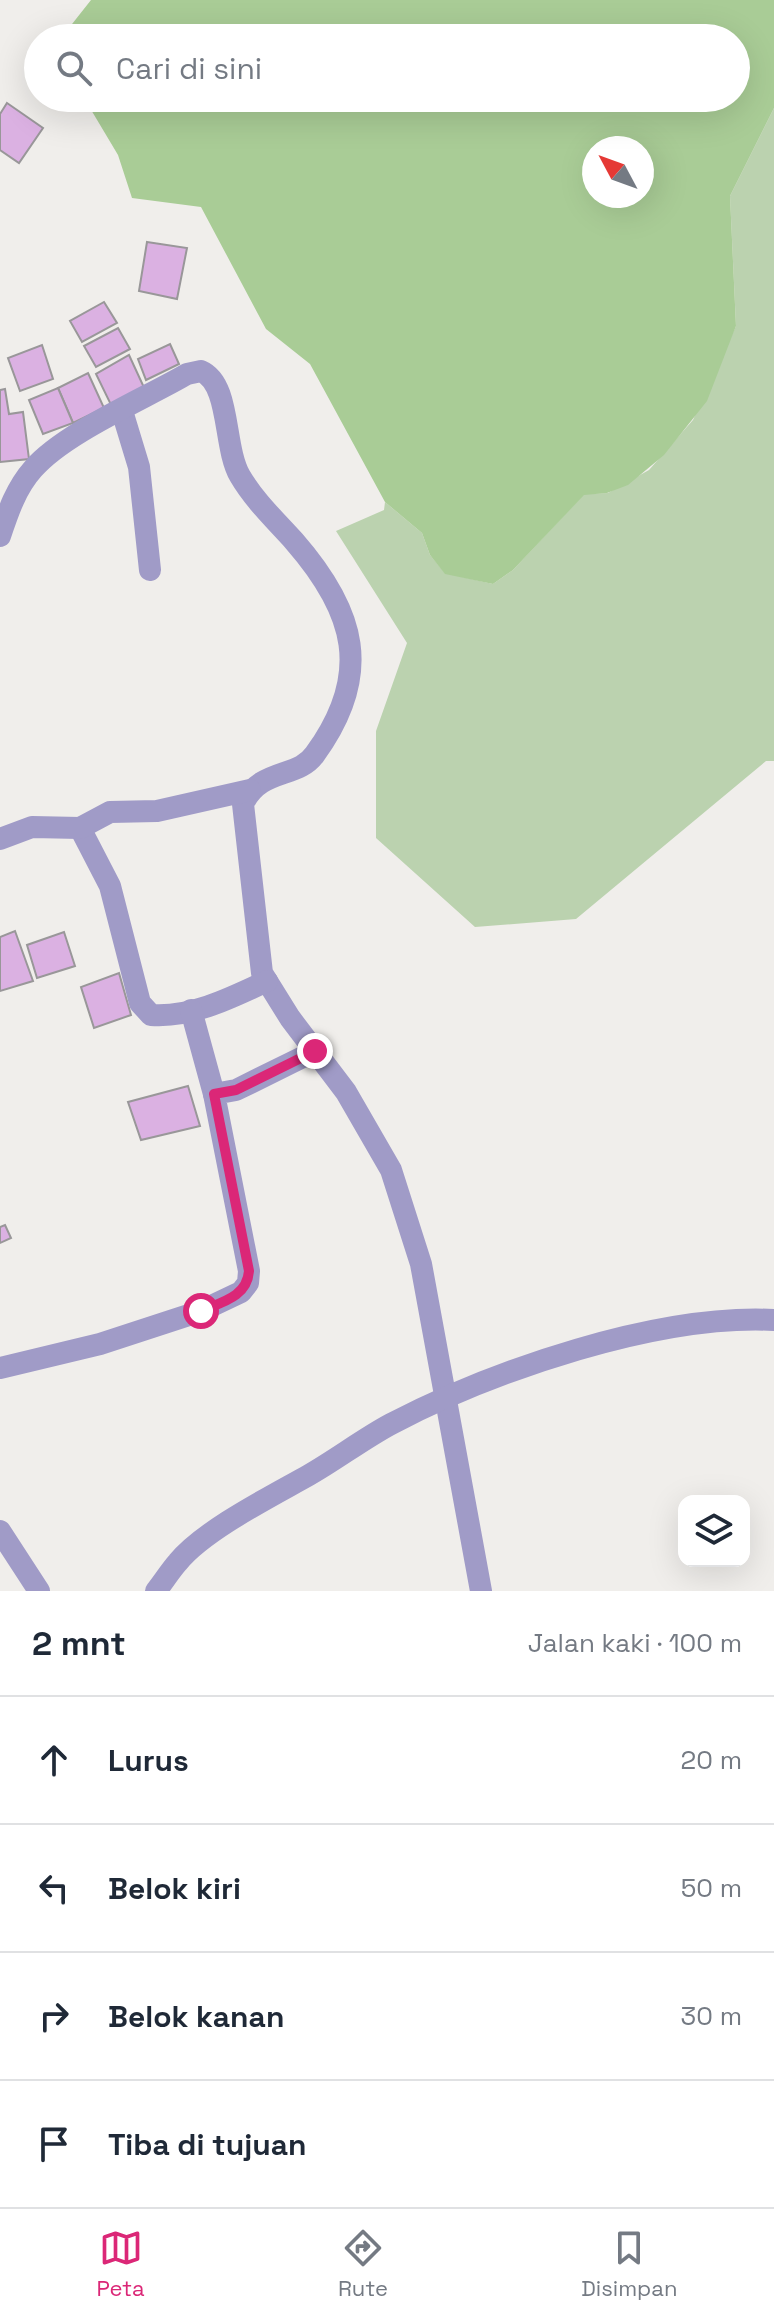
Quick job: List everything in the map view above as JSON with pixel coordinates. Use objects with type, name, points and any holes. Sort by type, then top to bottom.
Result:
[{"type":"street","points":[[0,536],[13,498],[33,468],[67,441],[194,370],[213,378],[237,472],[252,495],[297,545],[337,602],[351,638],[351,666],[345,699],[329,736],[312,760],[263,779],[250,790],[243,804],[256,942],[267,981],[346,1092],[391,1170],[421,1264],[481,1591]]},
{"type":"street","points":[[122,411],[139,467],[150,570]]},
{"type":"street","points":[[0,839],[32,827],[80,828],[110,812],[157,811],[250,790]]},
{"type":"street","points":[[80,828],[110,886],[140,1003],[151,1015],[168,1016],[222,1002],[267,981]]},
{"type":"street","points":[[0,1368],[100,1344],[201,1311],[241,1292],[248,1283],[249,1271],[214,1094],[191,1010]]},
{"type":"street","points":[[214,1094],[236,1090],[315,1051]]},
{"type":"street","points":[[156,1591],[179,1560],[227,1524],[391,1424],[448,1399],[553,1359],[640,1335],[734,1318],[774,1320]]},
{"type":"street","points":[[0,1531],[39,1591]]},
{"type":"green space","points":[[91,0],[774,0],[774,108],[730,196],[736,326],[707,401],[664,455],[628,485],[607,493],[584,495],[513,570],[493,584],[445,574],[430,555],[422,533],[385,502],[310,364],[266,329],[201,207],[132,198],[118,155],[92,112],[750,112],[750,24],[72,24]]},
{"type":"green space","points":[[774,108],[774,761],[766,761],[576,919],[475,927],[376,838],[376,731],[407,643],[336,531],[384,510],[385,502],[422,533],[430,555],[445,573],[493,584],[513,570],[584,494],[608,493],[649,470],[693,420],[736,326],[730,196]]},
{"type":"building","points":[[7,103],[43,128],[19,163],[0,150],[0,114]]},
{"type":"building","points":[[147,242],[187,248],[177,299],[139,291]]},
{"type":"building","points":[[104,302],[117,323],[82,342],[70,321]]},
{"type":"building","points":[[118,328],[130,349],[96,367],[84,346]]},
{"type":"building","points":[[170,344],[179,364],[146,380],[138,359]]},
{"type":"building","points":[[42,345],[53,379],[20,391],[8,358]]},
{"type":"building","points":[[129,355],[147,394],[114,411],[96,374]]},
{"type":"building","points":[[88,373],[104,408],[73,423],[58,388]]},
{"type":"building","points":[[58,388],[73,423],[43,434],[29,400]]},
{"type":"building","points":[[5,389],[9,414],[23,412],[29,459],[0,462],[0,390]]},
{"type":"building","points":[[15,931],[33,981],[0,991],[0,937]]},
{"type":"building","points":[[64,932],[75,966],[37,978],[27,945]]},
{"type":"building","points":[[119,973],[131,1015],[94,1028],[81,987]]},
{"type":"building","points":[[188,1086],[200,1126],[141,1140],[128,1102]]},
{"type":"building","points":[[5,1225],[11,1238],[0,1243],[0,1227]]},
{"type":"route","points":[[201,1311],[241,1292],[248,1283],[249,1271],[214,1094],[236,1090],[315,1051]]}]
